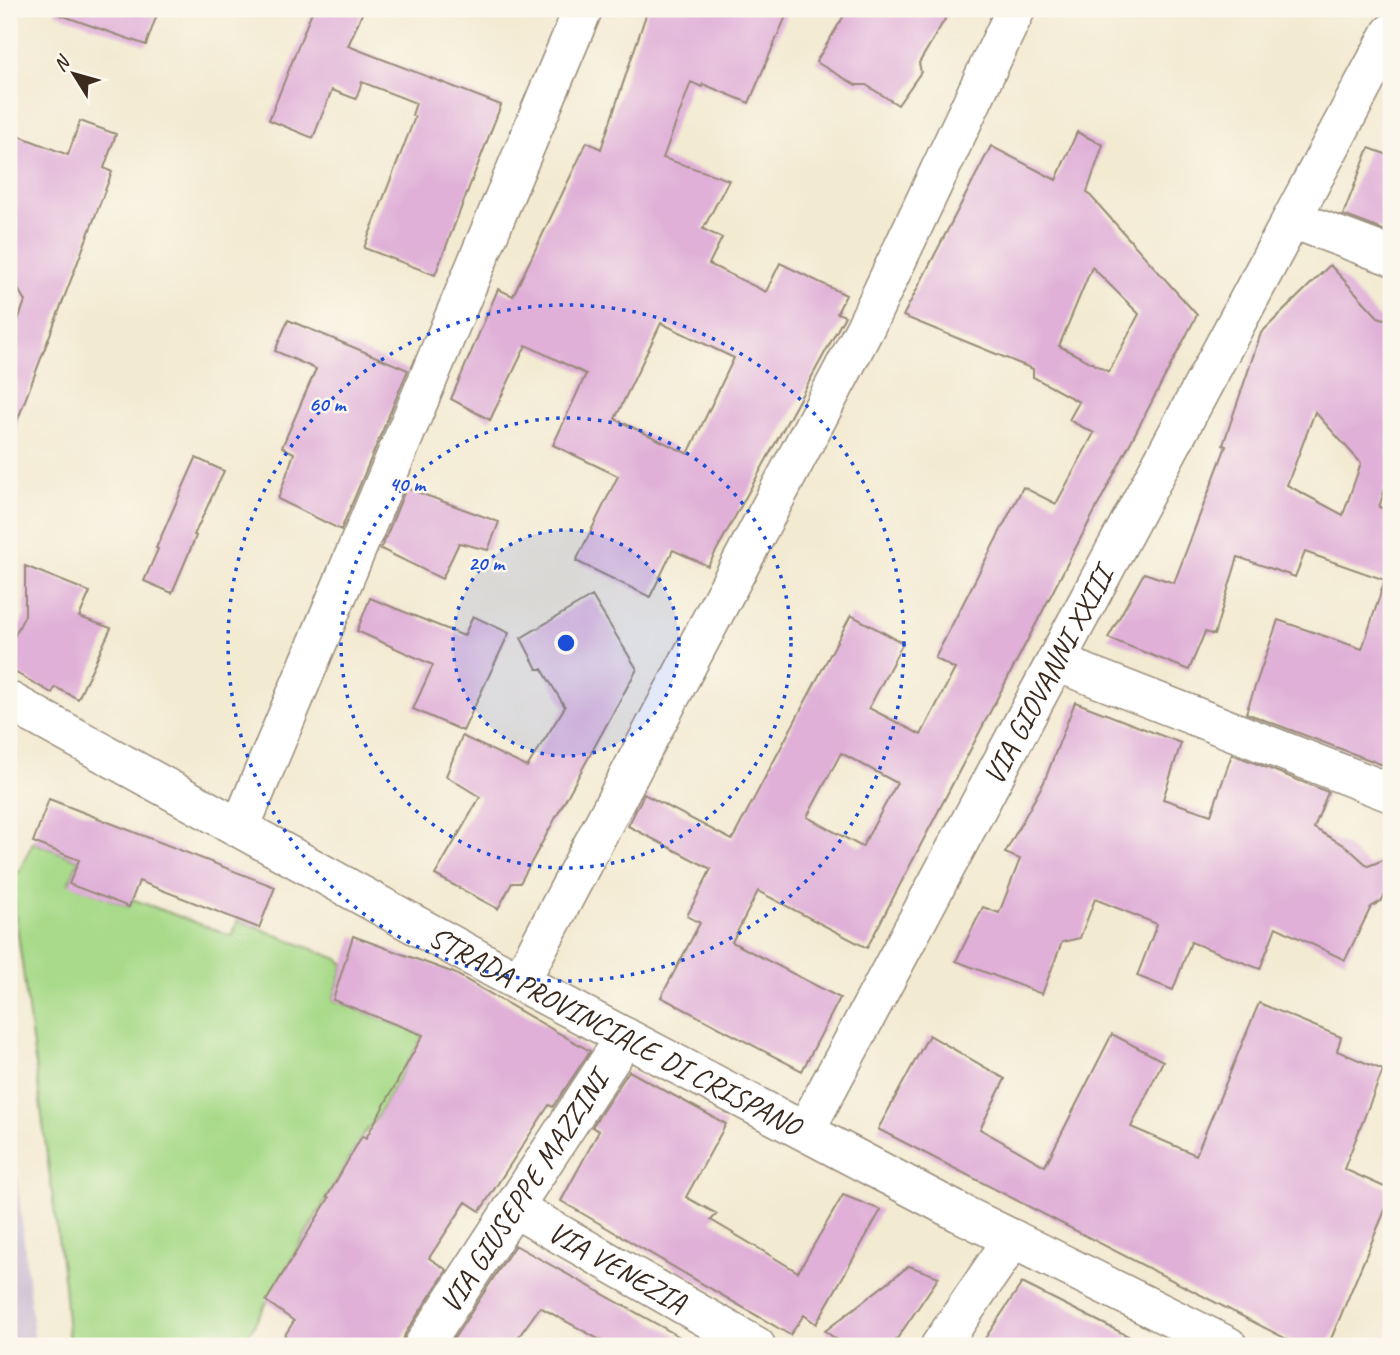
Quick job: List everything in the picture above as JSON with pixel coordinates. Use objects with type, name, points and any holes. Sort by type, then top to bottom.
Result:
[{"type":"street","points":[[240,828],[583,9]]},
{"type":"street","points":[[520,982],[864,328],[1016,9]]},
{"type":"street","name":"VIA GIOVANNI XXIII","points":[[805,1132],[1391,33]]},
{"type":"street","points":[[1292,219],[1391,256]]},
{"type":"street","points":[[1056,662],[1391,793]]},
{"type":"street","name":"STRADA PROVINCIALE DI CRISPANO","points":[[9,701],[520,982],[1013,1239],[1228,1346]]},
{"type":"street","name":"VIA GIUSEPPE MAZZINI","points":[[423,1346],[625,1037]]},
{"type":"street","name":"VIA VENEZIA","points":[[513,1208],[756,1346]]},
{"type":"street","points":[[940,1346],[1013,1239]]},
{"type":"shaded area","points":[[9,1121],[21,1214],[35,1346],[9,1346]]},
{"type":"green space","points":[[33,842],[79,860],[69,883],[129,907],[132,899],[232,936],[238,920],[338,959],[344,964],[333,1000],[423,1035],[242,1346],[69,1346],[64,1284],[10,872],[19,872]]},
{"type":"building","points":[[56,9],[159,9],[146,45],[55,13]]},
{"type":"building","points":[[313,9],[364,9],[348,46],[501,105],[435,275],[364,248],[415,117],[412,115],[416,103],[362,82],[356,99],[332,90],[313,138],[269,120]]},
{"type":"building","points":[[648,9],[789,9],[749,103],[703,84],[702,87],[691,82],[663,158],[729,180],[703,229],[722,238],[709,264],[766,292],[780,263],[846,295],[837,313],[845,316],[708,566],[673,550],[650,597],[576,561],[618,476],[553,445],[586,374],[526,345],[490,420],[451,399],[498,289],[513,296],[587,142],[601,149]],"holes":[[[661,323],[734,358],[688,454],[615,419]]]},
{"type":"building","points":[[848,9],[951,9],[919,63],[921,72],[898,105],[866,85],[856,85],[816,62]]},
{"type":"building","points":[[80,121],[116,134],[104,168],[112,172],[11,437],[9,346],[25,301],[9,273],[9,132],[68,155]]},
{"type":"building","points":[[1077,132],[1103,145],[1087,192],[1197,315],[867,948],[758,891],[732,942],[840,998],[802,1071],[661,997],[700,923],[687,916],[711,869],[628,826],[644,794],[732,840],[851,615],[903,643],[869,708],[921,735],[955,669],[935,658],[1023,487],[1056,504],[1094,433],[1069,420],[1079,402],[1033,377],[1033,369],[903,316],[991,146],[1056,180]],"holes":[[[1092,267],[1139,314],[1109,372],[1059,346]],[[841,753],[897,783],[862,847],[807,817]]]},
{"type":"building","points":[[1369,148],[1391,156],[1391,233],[1343,215]]},
{"type":"building","points":[[1330,265],[1378,317],[1391,321],[1391,496],[1385,489],[1379,507],[1391,511],[1391,768],[1246,713],[1278,620],[1362,649],[1385,580],[1305,552],[1295,577],[1238,557],[1214,635],[1205,632],[1189,670],[1108,638],[1144,573],[1174,583],[1226,446],[1223,445],[1261,333]],"holes":[[[1315,412],[1361,463],[1343,515],[1287,485]]]},
{"type":"building","points":[[288,320],[408,370],[341,530],[278,499],[294,453],[282,447],[316,369],[275,351]]},
{"type":"building","points":[[196,458],[224,471],[194,535],[196,536],[172,593],[144,581]]},
{"type":"building","points":[[406,488],[499,522],[488,550],[459,543],[442,579],[381,549]]},
{"type":"building","points":[[25,566],[90,592],[79,617],[111,628],[78,699],[55,687],[52,693],[9,669],[9,647],[25,615]]},
{"type":"building","points":[[592,596],[637,669],[520,883],[512,883],[498,909],[435,875],[480,797],[446,776],[462,736],[527,767],[565,707],[542,669],[537,669],[521,638]]},
{"type":"building","points":[[370,598],[464,636],[473,616],[509,633],[463,731],[413,709],[433,665],[357,631]]},
{"type":"building","points":[[1075,702],[1181,743],[1163,799],[1211,815],[1232,754],[1328,792],[1314,828],[1347,847],[1368,866],[1391,857],[1388,890],[1381,901],[1371,907],[1345,960],[1276,927],[1260,969],[1191,942],[1173,990],[1137,976],[1157,924],[1095,899],[1080,938],[1062,942],[1042,994],[956,961],[983,907],[999,913],[1020,859],[1005,853],[1044,782]]},
{"type":"building","points":[[49,799],[275,887],[259,928],[139,881],[129,907],[69,884],[79,860],[33,842]]},
{"type":"building","points":[[353,936],[454,973],[590,1051],[553,1107],[549,1105],[480,1211],[466,1202],[429,1258],[447,1270],[405,1334],[401,1346],[278,1346],[294,1321],[266,1301],[329,1198],[327,1197],[362,1136],[366,1138],[423,1035],[333,1000]]},
{"type":"building","points":[[1259,1003],[1341,1037],[1337,1051],[1383,1070],[1344,1169],[1391,1190],[1391,1196],[1328,1346],[1300,1346],[878,1129],[929,1035],[1005,1079],[980,1129],[1045,1166],[1112,1034],[1163,1061],[1131,1127],[1196,1155]]},
{"type":"building","points":[[629,1071],[726,1124],[686,1197],[717,1214],[711,1220],[798,1272],[843,1195],[881,1210],[816,1324],[804,1315],[790,1335],[561,1201],[599,1131],[592,1127]]},
{"type":"building","points":[[515,1245],[696,1346],[611,1346],[540,1307],[512,1346],[449,1346]]},
{"type":"building","points":[[909,1266],[939,1277],[892,1346],[845,1346],[825,1331]]},
{"type":"building","points":[[1022,1283],[1148,1346],[980,1346]]}]
